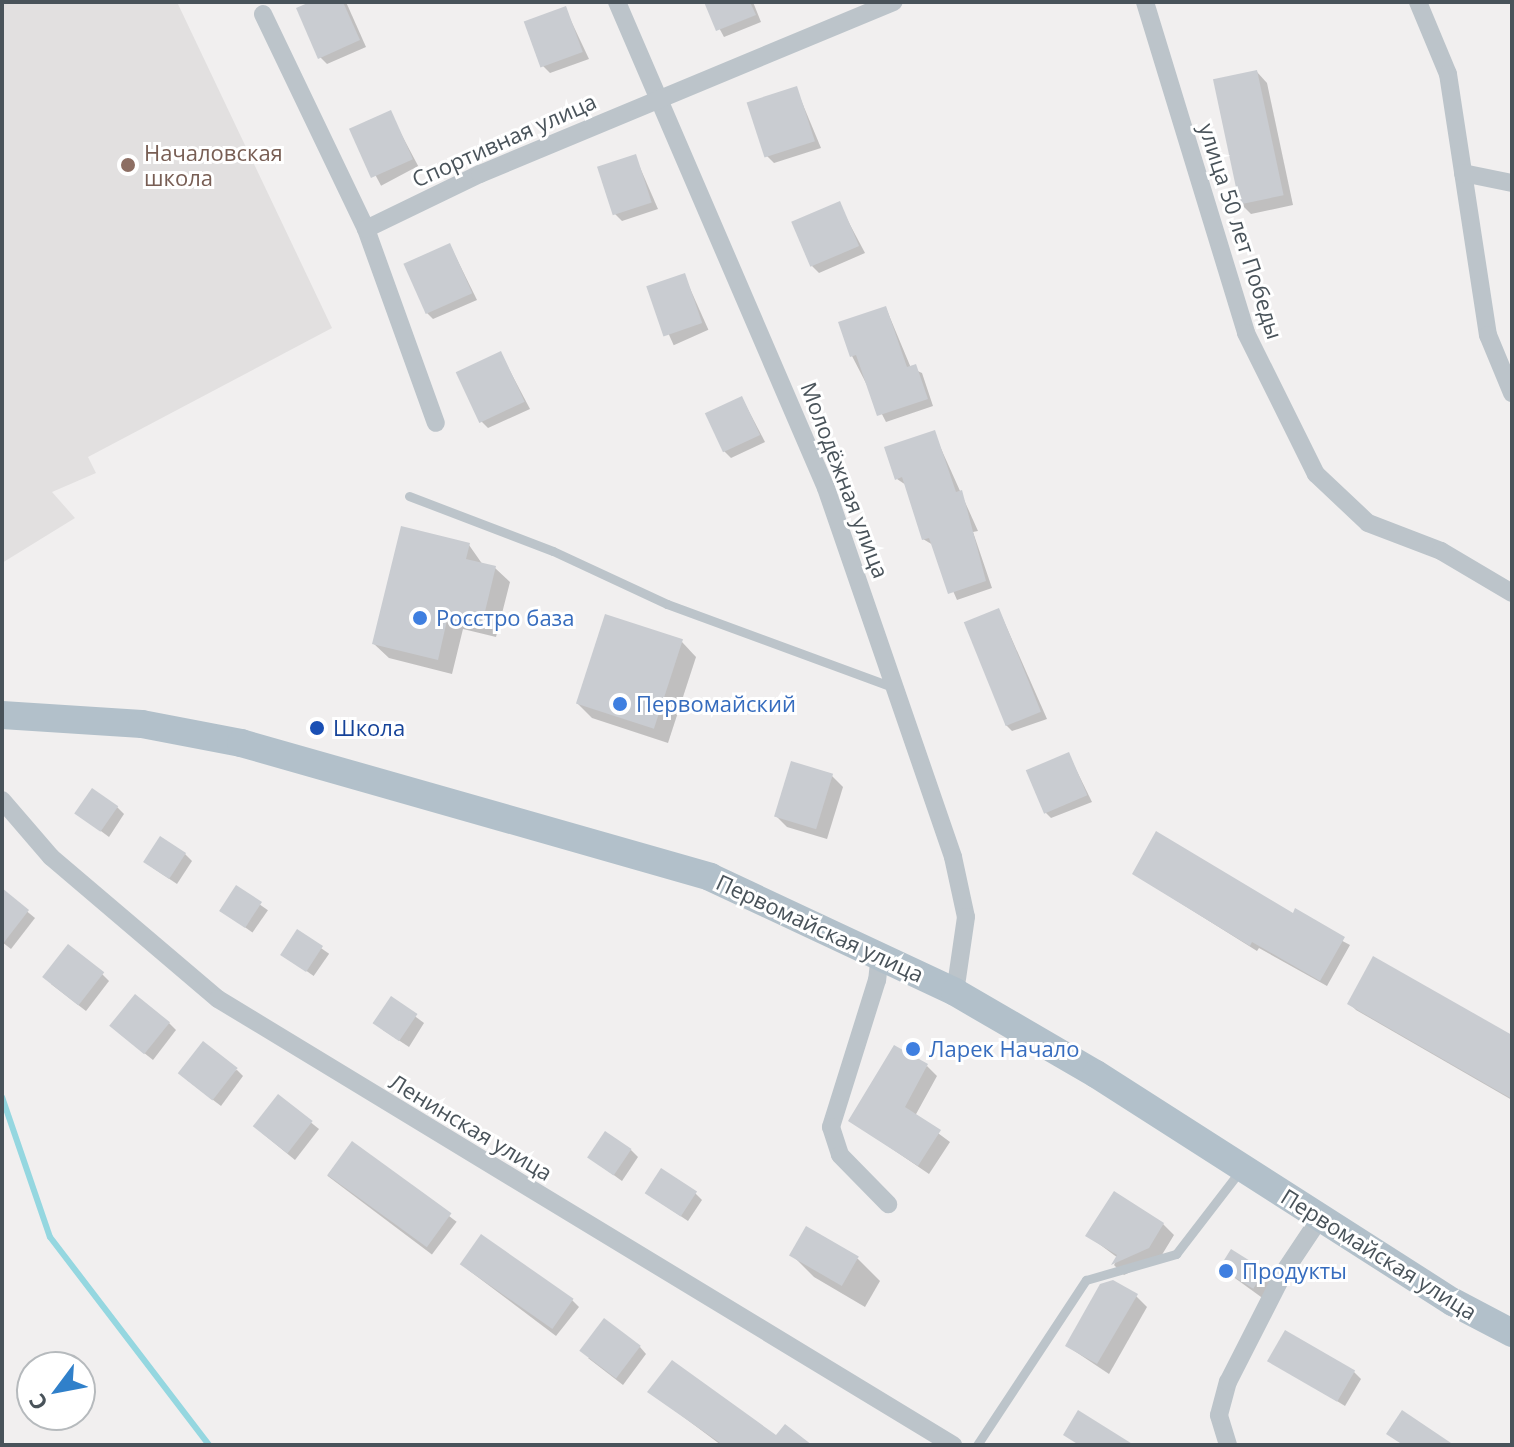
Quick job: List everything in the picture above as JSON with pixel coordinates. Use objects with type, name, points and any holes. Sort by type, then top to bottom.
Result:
[{"type":"main road","name":"Первомайская улица","points":[[2,715],[142,724],[357,773],[710,877],[880,953],[955,992],[1512,1333]]},
{"type":"street","name":"Молодёжная улица","points":[[617,2],[662,97],[826,488],[953,857],[966,917],[955,992]]},
{"type":"street","points":[[662,97],[894,2]]},
{"type":"street","name":"улица 50 лет Победы","points":[[1145,2],[1246,333],[1316,474],[1368,523],[1441,551],[1512,593]]},
{"type":"street","points":[[1418,2],[1448,74],[1488,335],[1512,393]]},
{"type":"street","points":[[263,14],[366,229],[436,423]]},
{"type":"street","name":"Спортивная улица","points":[[366,229],[662,97]]},
{"type":"street","points":[[1463,173],[1512,183]]},
{"type":"street","name":"Ленинская улица","points":[[2,800],[51,857],[218,999],[953,1445]]},
{"type":"street","points":[[880,953],[877,980],[831,1127],[840,1155],[888,1204]]},
{"type":"street","points":[[1228,1445],[1219,1415],[1228,1382],[1284,1272],[1320,1218]]},
{"type":"lane","points":[[409,496],[553,551],[667,604],[895,688]]},
{"type":"lane","points":[[977,1445],[1086,1280],[1176,1254],[1242,1168]]},
{"type":"shaded area","name":"Началовская школа","points":[[2,2],[177,2],[332,328],[88,457],[96,473],[52,492],[75,518],[2,563]]},
{"type":"building","points":[[310,2],[343,2],[360,40],[318,59],[296,8]]},
{"type":"building","points":[[704,2],[750,2],[756,15],[716,31]]},
{"type":"building","points":[[566,6],[583,52],[540,67],[524,21]]},
{"type":"building","points":[[1257,70],[1284,195],[1240,205],[1213,79]]},
{"type":"building","points":[[797,86],[815,141],[765,158],[747,102]]},
{"type":"building","points":[[391,110],[413,159],[371,178],[349,129]]},
{"type":"building","points":[[636,154],[652,203],[613,215],[597,167]]},
{"type":"building","points":[[840,201],[859,246],[810,267],[791,222]]},
{"type":"building","points":[[450,243],[472,293],[426,314],[403,264]]},
{"type":"building","points":[[685,273],[702,323],[663,336],[646,286]]},
{"type":"building","points":[[886,306],[907,367],[916,364],[928,399],[877,416],[856,355],[850,357],[838,322]]},
{"type":"building","points":[[501,351],[525,402],[479,423],[456,372]]},
{"type":"building","points":[[742,396],[760,435],[723,452],[705,413]]},
{"type":"building","points":[[935,430],[956,492],[962,490],[986,581],[948,594],[929,538],[922,540],[902,477],[895,480],[884,447]]},
{"type":"building","points":[[401,526],[470,543],[466,559],[496,566],[482,624],[448,616],[438,660],[372,644]]},
{"type":"building","points":[[999,608],[1041,712],[1006,726],[964,622]]},
{"type":"building","points":[[605,614],[683,639],[654,729],[576,703]]},
{"type":"building","points":[[1069,752],[1087,795],[1044,814],[1026,770]]},
{"type":"building","points":[[791,761],[833,774],[816,829],[774,816]]},
{"type":"building","points":[[92,788],[118,806],[100,832],[74,813]]},
{"type":"building","points":[[1156,831],[1293,913],[1295,908],[1345,937],[1320,981],[1252,942],[1250,946],[1132,874]]},
{"type":"building","points":[[160,836],[186,853],[169,879],[143,862]]},
{"type":"building","points":[[236,885],[262,902],[245,928],[219,911]]},
{"type":"building","points":[[2,888],[29,910],[2,945]]},
{"type":"building","points":[[297,929],[323,946],[306,972],[280,955]]},
{"type":"building","points":[[68,944],[104,972],[78,1005],[42,977]]},
{"type":"building","points":[[1373,956],[1512,1035],[1512,1099],[1347,1004]]},
{"type":"building","points":[[135,994],[170,1022],[144,1054],[109,1026]]},
{"type":"building","points":[[391,996],[418,1014],[399,1041],[373,1023]]},
{"type":"building","points":[[203,1041],[238,1068],[212,1100],[178,1073]]},
{"type":"building","points":[[894,1045],[928,1064],[905,1107],[941,1130],[918,1166],[848,1121]]},
{"type":"building","points":[[278,1094],[313,1121],[287,1153],[253,1126]]},
{"type":"building","points":[[605,1131],[632,1149],[614,1175],[587,1158]]},
{"type":"building","points":[[352,1141],[452,1213],[427,1247],[327,1175]]},
{"type":"building","points":[[661,1168],[697,1191],[681,1217],[645,1193]]},
{"type":"building","points":[[1114,1191],[1164,1223],[1149,1248],[1111,1265],[1117,1255],[1085,1236]]},
{"type":"building","points":[[806,1226],[859,1256],[842,1286],[789,1255]]},
{"type":"building","points":[[481,1234],[574,1299],[552,1329],[460,1264]]},
{"type":"building","points":[[1231,1249],[1265,1270],[1253,1289],[1219,1268]]},
{"type":"building","points":[[1113,1280],[1138,1294],[1097,1364],[1065,1346],[1100,1284]]},
{"type":"building","points":[[604,1318],[641,1346],[616,1378],[579,1351]]},
{"type":"building","points":[[1285,1330],[1355,1370],[1337,1402],[1267,1361]]},
{"type":"building","points":[[672,1360],[776,1435],[785,1424],[812,1445],[723,1445],[647,1392]]},
{"type":"building","points":[[1078,1410],[1134,1445],[1079,1445],[1063,1435]]},
{"type":"building","points":[[1402,1410],[1454,1445],[1403,1445],[1386,1434]]},
{"type":"waterway","points":[[2,1097],[50,1237],[209,1445]]},
{"type":"place","name":"Началовская школа","points":[[128,165]]},
{"type":"place","name":"Росстро база","points":[[420,618]]},
{"type":"place","name":"Первомайский","points":[[620,704]]},
{"type":"place","name":"Школа","points":[[317,728]]},
{"type":"place","name":"Ларек Начало","points":[[913,1049]]},
{"type":"place","name":"Продукты","points":[[1226,1271]]}]
